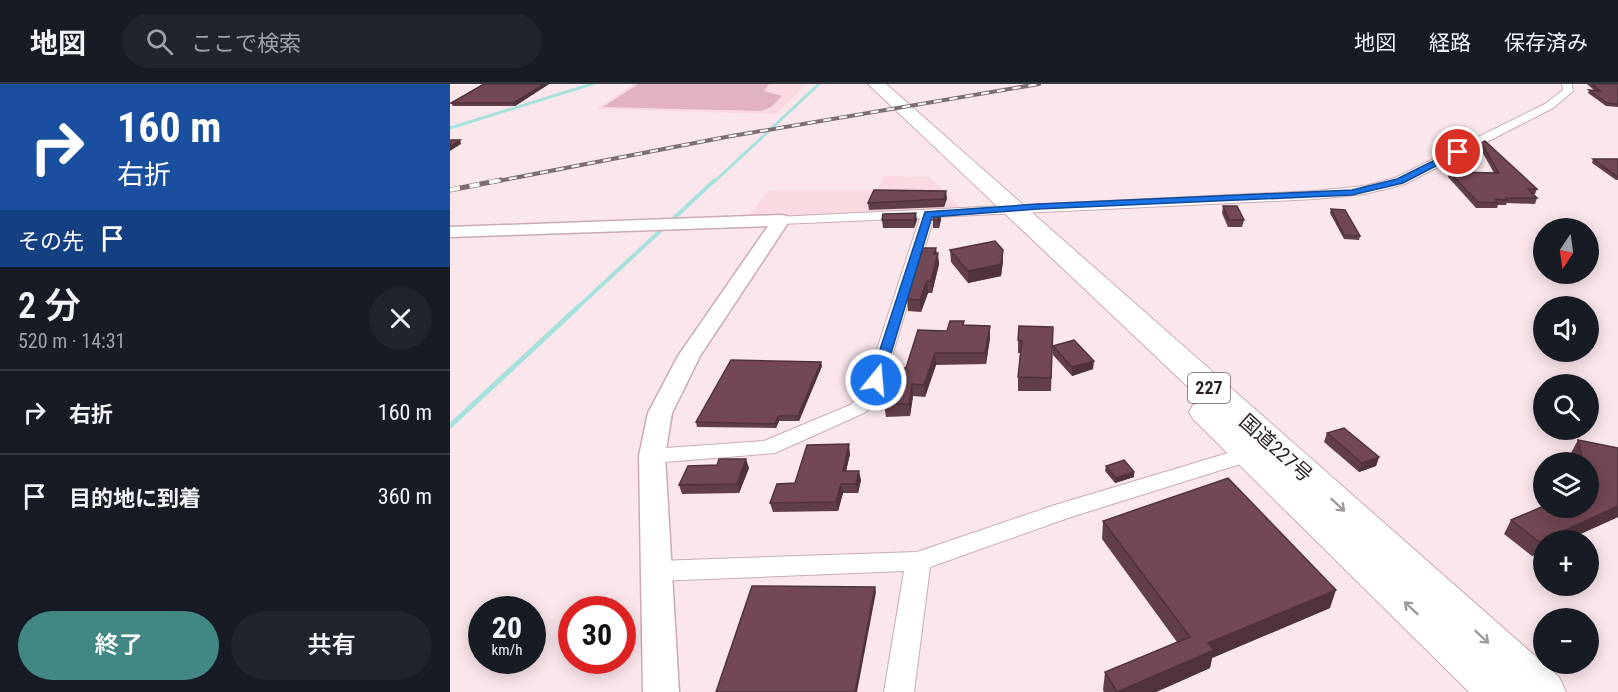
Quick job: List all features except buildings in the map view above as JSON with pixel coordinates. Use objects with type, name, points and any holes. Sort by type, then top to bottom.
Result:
[{"type":"highway","name":"国道227号","points":[[861,84],[1542,692]]},
{"type":"highway","name":"国道227号","points":[[876,84],[1248,454],[1500,692]]},
{"type":"street","points":[[450,232],[928,214],[1315,195],[1373,189],[1400,181],[1549,106],[1568,91],[1567,84]]},
{"type":"street","points":[[652,456],[767,448],[857,409],[871,398],[928,214]]},
{"type":"street","points":[[661,692],[652,456],[660,413],[670,389],[689,356],[781,220]]},
{"type":"street","points":[[657,571],[918,561],[1063,511],[1248,454]]},
{"type":"street","points":[[899,692],[918,561]]},
{"type":"shaded area","points":[[634,84],[807,84],[776,114],[597,109]]},
{"type":"shaded area","points":[[638,84],[769,84],[764,91],[782,96],[771,107],[762,111],[603,107]]},
{"type":"shaded area","points":[[884,176],[930,177],[962,209],[748,217],[769,190],[877,190]]},
{"type":"waterway","points":[[450,128],[592,84]]},
{"type":"waterway","points":[[714,182],[819,84]]},
{"type":"waterway","points":[[576,309],[715,180]]},
{"type":"waterway","points":[[450,426],[578,307]]},
{"type":"railway","points":[[493,182],[726,137],[1039,84]]},
{"type":"railway","points":[[450,190],[501,180]]},
{"type":"route","points":[[876,380],[928,214],[1038,206],[1352,192],[1400,181],[1458,152]]}]
